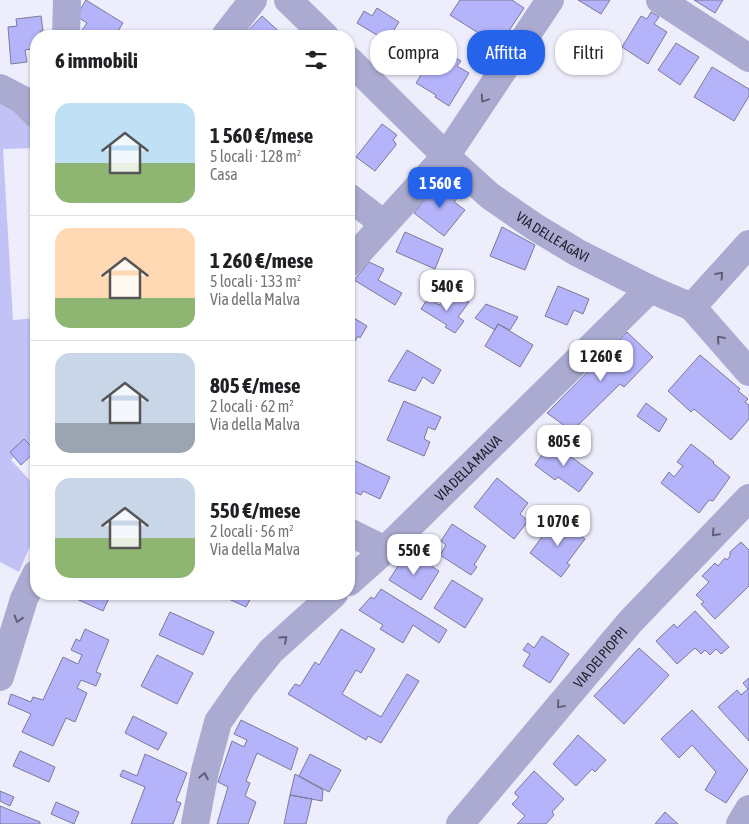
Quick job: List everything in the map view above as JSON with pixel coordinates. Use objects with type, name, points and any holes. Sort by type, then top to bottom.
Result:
[{"type":"street","points":[[66,30],[67,0]]},
{"type":"street","points":[[230,30],[253,0]]},
{"type":"street","points":[[288,0],[319,30]]},
{"type":"street","points":[[355,256],[446,156],[550,0]]},
{"type":"street","points":[[660,0],[749,58]]},
{"type":"street","name":"VIA DELLE AGAVI","points":[[355,66],[446,156],[490,196],[535,227],[578,253],[650,289],[692,307],[749,372]]},
{"type":"street","points":[[0,88],[21,99],[30,108]]},
{"type":"street","points":[[355,201],[384,224]]},
{"type":"street","points":[[692,307],[749,244]]},
{"type":"street","name":"VIA DELLA MALVA","points":[[355,577],[385,550],[650,289]]},
{"type":"street","name":"VIA DEI PIOPPI","points":[[460,824],[630,622],[749,498]]},
{"type":"street","points":[[355,535],[385,550]]},
{"type":"street","points":[[0,677],[24,598],[30,586]]},
{"type":"street","points":[[196,824],[204,771],[218,722],[271,650],[327,600]]},
{"type":"street","points":[[740,824],[749,809]]},
{"type":"shaded area","points":[[0,96],[30,109],[30,148],[3,149],[13,320],[30,319],[30,443],[11,460],[30,481],[30,546],[19,572],[0,562]]},
{"type":"building","points":[[86,0],[123,23],[119,30],[82,30],[87,23],[76,16]]},
{"type":"building","points":[[460,0],[512,0],[524,8],[510,30],[474,30],[450,15]]},
{"type":"building","points":[[578,0],[610,0],[601,14]]},
{"type":"building","points":[[694,0],[723,0],[715,13]]},
{"type":"building","points":[[377,8],[399,22],[394,30],[370,31],[357,23],[364,11],[372,16]]},
{"type":"building","points":[[651,12],[659,17],[654,24],[667,32],[648,64],[622,47],[641,16],[647,19]]},
{"type":"building","points":[[41,16],[43,30],[30,30],[30,49],[25,50],[27,62],[11,64],[8,27],[17,26],[16,19]]},
{"type":"building","points":[[262,16],[277,30],[249,30]]},
{"type":"building","points":[[676,43],[699,57],[680,85],[658,70]]},
{"type":"building","points":[[457,66],[467,72],[468,75],[449,106],[435,97],[436,95],[416,83],[421,75],[457,75]]},
{"type":"building","points":[[712,67],[749,89],[749,96],[734,121],[694,97]]},
{"type":"building","points":[[382,124],[397,135],[393,140],[396,145],[375,171],[356,157]]},
{"type":"building","points":[[440,181],[459,196],[454,202],[465,210],[444,236],[414,213]]},
{"type":"building","points":[[502,227],[535,245],[525,270],[490,256]]},
{"type":"building","points":[[405,232],[443,249],[435,269],[396,252]]},
{"type":"building","points":[[369,262],[384,269],[378,280],[402,293],[395,305],[355,281]]},
{"type":"building","points":[[558,286],[589,299],[583,314],[574,310],[567,325],[545,316]]},
{"type":"building","points":[[454,295],[469,302],[458,317],[464,321],[455,333],[445,327],[447,325],[421,309],[428,298],[439,305],[447,303]]},
{"type":"building","points":[[486,304],[518,317],[510,330],[498,324],[495,330],[475,318]]},
{"type":"building","points":[[355,319],[367,326],[360,338],[358,336],[355,341]]},
{"type":"building","points":[[498,324],[533,345],[520,367],[485,346]]},
{"type":"building","points":[[627,332],[653,357],[624,387],[620,384],[572,431],[547,413]]},
{"type":"building","points":[[407,350],[441,370],[433,384],[423,377],[415,391],[388,381]]},
{"type":"building","points":[[700,355],[740,389],[738,391],[748,399],[745,402],[749,405],[749,419],[731,440],[694,409],[691,412],[668,391]]},
{"type":"building","points":[[404,401],[441,417],[435,430],[428,427],[424,439],[430,442],[424,456],[387,440]]},
{"type":"building","points":[[646,403],[667,419],[659,432],[637,416]]},
{"type":"building","points":[[24,439],[30,445],[30,457],[21,465],[10,452]]},
{"type":"building","points":[[551,442],[593,473],[579,492],[558,477],[555,480],[535,465]]},
{"type":"building","points":[[691,444],[730,477],[713,501],[709,500],[699,513],[661,483],[669,472],[674,477],[683,466],[677,462]]},
{"type":"building","points":[[355,461],[390,477],[380,499],[363,491],[361,495],[355,492]]},
{"type":"building","points":[[497,478],[528,503],[520,514],[528,521],[514,539],[474,507]]},
{"type":"building","points":[[556,518],[585,539],[567,563],[570,565],[561,577],[530,553]]},
{"type":"building","points":[[452,524],[486,546],[474,565],[477,567],[471,575],[440,555],[446,545],[441,541]]},
{"type":"building","points":[[741,542],[749,550],[749,586],[715,619],[701,604],[704,602],[696,595],[709,582],[702,576],[715,563],[718,566],[725,558],[727,560],[730,552]]},
{"type":"building","points":[[408,551],[439,571],[421,600],[389,580]]},
{"type":"building","points":[[452,580],[483,599],[465,628],[434,608]]},
{"type":"building","points":[[381,589],[447,630],[439,643],[413,625],[403,643],[380,629],[383,625],[359,610],[371,597],[374,599]]},
{"type":"building","points":[[79,600],[108,600],[103,611]]},
{"type":"building","points":[[231,600],[250,600],[246,607]]},
{"type":"building","points":[[695,611],[729,647],[721,654],[716,649],[710,655],[705,650],[701,654],[695,648],[677,664],[656,641],[674,624],[677,628]]},
{"type":"building","points":[[170,612],[214,632],[203,655],[159,635]]},
{"type":"building","points":[[85,629],[109,640],[96,672],[101,674],[96,686],[81,680],[77,688],[87,693],[75,722],[66,718],[53,746],[22,732],[31,714],[8,704],[11,694],[31,702],[33,697],[43,700],[63,657],[78,664],[82,655],[71,650],[76,639],[80,641]]},
{"type":"building","points":[[341,629],[375,649],[361,673],[356,670],[342,694],[381,717],[407,674],[419,681],[381,743],[368,736],[366,740],[288,694],[295,684],[300,686],[315,662],[319,665]]},
{"type":"building","points":[[542,636],[569,654],[550,683],[523,666],[530,654],[523,650],[528,643],[534,648]]},
{"type":"building","points":[[639,648],[669,675],[624,724],[594,696]]},
{"type":"building","points":[[157,655],[193,673],[177,704],[141,686]]},
{"type":"building","points":[[749,678],[749,741],[718,707],[737,690],[741,695],[748,689],[743,683]]},
{"type":"building","points":[[692,710],[748,770],[726,803],[705,790],[716,772],[692,745],[679,758],[661,739]]},
{"type":"building","points":[[133,716],[167,733],[158,750],[125,733]]},
{"type":"building","points":[[241,720],[298,748],[291,770],[257,753],[246,781],[250,783],[245,796],[256,802],[248,824],[217,824],[228,787],[218,782],[232,741],[244,747],[247,740],[234,734]]},
{"type":"building","points":[[578,735],[606,760],[595,772],[592,769],[576,786],[553,764]]},
{"type":"building","points":[[20,751],[55,767],[49,782],[13,766]]},
{"type":"building","points":[[145,754],[187,773],[176,801],[181,803],[173,824],[131,824],[145,787],[120,776],[123,770],[137,776]]},
{"type":"building","points":[[310,754],[341,770],[329,792],[299,776]]},
{"type":"building","points":[[534,771],[564,799],[552,812],[554,815],[546,824],[517,824],[525,816],[512,804],[519,797],[515,792]]},
{"type":"building","points":[[295,774],[323,790],[322,801],[290,795]]},
{"type":"building","points":[[0,791],[14,797],[10,806],[0,801]]},
{"type":"building","points":[[290,795],[312,799],[306,824],[284,824]]},
{"type":"building","points":[[56,802],[79,812],[74,824],[51,814]]},
{"type":"building","points":[[0,806],[40,822],[40,824],[0,824]]},
{"type":"building","points":[[665,812],[678,824],[655,824]]}]
